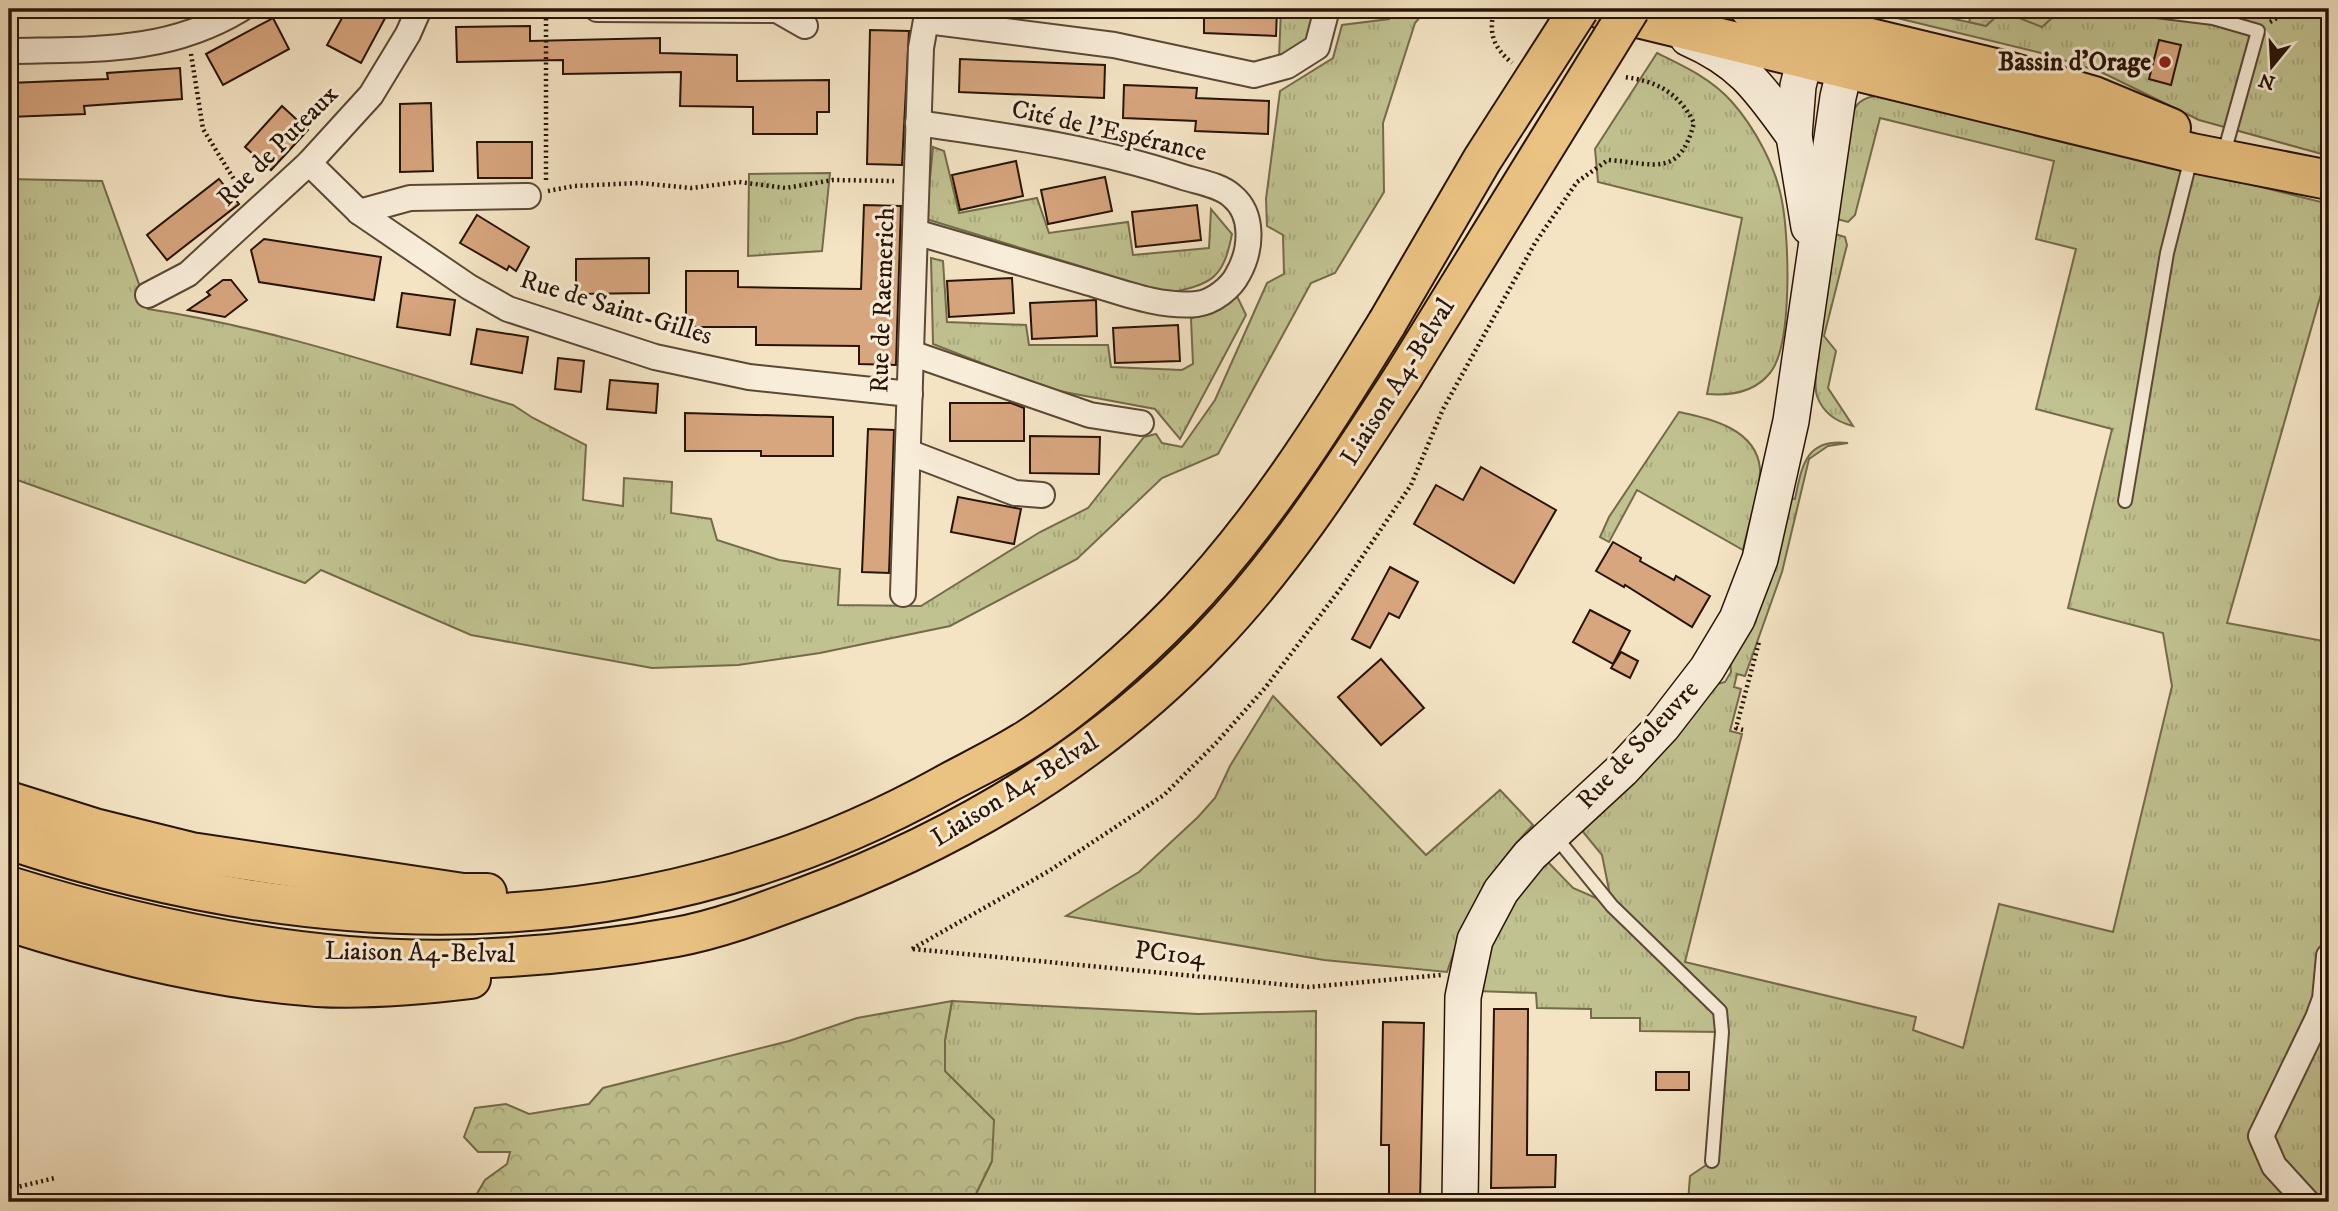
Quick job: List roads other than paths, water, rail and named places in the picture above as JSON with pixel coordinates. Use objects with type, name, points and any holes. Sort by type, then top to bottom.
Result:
[{"type":"main road","name":"Liaison A4-Belval","points":[[9,840],[80,864],[149,880],[324,910],[420,916],[519,914],[688,887],[766,866],[835,840],[894,813],[1025,741],[1073,704],[1176,614],[1213,573],[1319,432],[1387,323],[1482,160],[1579,9]]},
{"type":"main road","points":[[1601,9],[1636,14],[1805,58],[1851,43],[2099,80],[2153,105],[2209,146]]},
{"type":"main road","points":[[1750,9],[1964,79],[2007,71],[2094,96],[2209,146]]},
{"type":"main road","points":[[1816,9],[1851,43],[2329,180]]},
{"type":"main road","name":"Liaison A4-Belval","points":[[9,886],[72,906],[306,951],[471,959],[566,952],[679,936],[760,913],[876,870],[936,842],[1002,805],[1076,756],[1161,686],[1210,639],[1261,582],[1313,516],[1636,14]]},
{"type":"main road","points":[[1636,14],[1718,51],[1755,82],[1794,136]]},
{"type":"main road","points":[[1812,266],[1851,43]]},
{"type":"main road","points":[[1805,58],[1798,86],[1794,136],[1806,197],[1812,266]]},
{"type":"main road","name":"Rue de Soleuvre","points":[[1460,1202],[1463,996],[1475,940],[1501,891],[1530,855],[1622,770],[1663,726],[1707,669],[1737,619],[1760,559],[1777,489],[1803,342],[1812,266]]},
{"type":"main road","points":[[9,801],[98,829],[191,852],[463,893],[519,894],[627,884],[688,887]]},
{"type":"main road","points":[[9,922],[152,961],[317,987],[409,986],[589,967],[679,936]]},
{"type":"street","points":[[9,51],[104,48],[159,42],[210,28],[241,9]]},
{"type":"street","name":"Rue de Puteaux","points":[[148,295],[188,274],[309,163],[372,95],[408,34],[419,9]]},
{"type":"street","points":[[597,9],[776,10],[805,26]]},
{"type":"street","points":[[928,15],[1114,45],[1254,75],[1287,66],[1317,47],[1327,9]]},
{"type":"street","name":"Rue de Raemerich","points":[[903,594],[921,48],[928,15]]},
{"type":"street","name":"Cité de l'Espérance","points":[[915,232],[1123,292],[1175,304],[1199,304],[1223,293],[1237,278],[1245,262],[1249,242],[1245,215],[1234,197],[1220,189],[1151,166],[1041,141],[918,123]]},
{"type":"street","name":"Rue de Saint-Gilles","points":[[309,163],[359,212],[469,287],[508,309],[655,357],[749,377],[910,394]]},
{"type":"street","points":[[359,212],[410,198],[537,194]]},
{"type":"street","points":[[911,353],[1090,415],[1141,423]]},
{"type":"street","points":[[908,452],[1016,493],[1042,495]]},
{"type":"street","points":[[2307,1202],[2274,1166],[2261,1136],[2324,1019],[2329,956]]},
{"type":"lane","points":[[2125,501],[2167,253],[2258,31],[2213,18],[2140,9]]},
{"type":"lane","points":[[1553,833],[1612,906],[1720,1012],[1722,1032],[1712,1161]]},
{"type":"place","name":"Bassin d'Orage","points":[[2165,62]]}]
